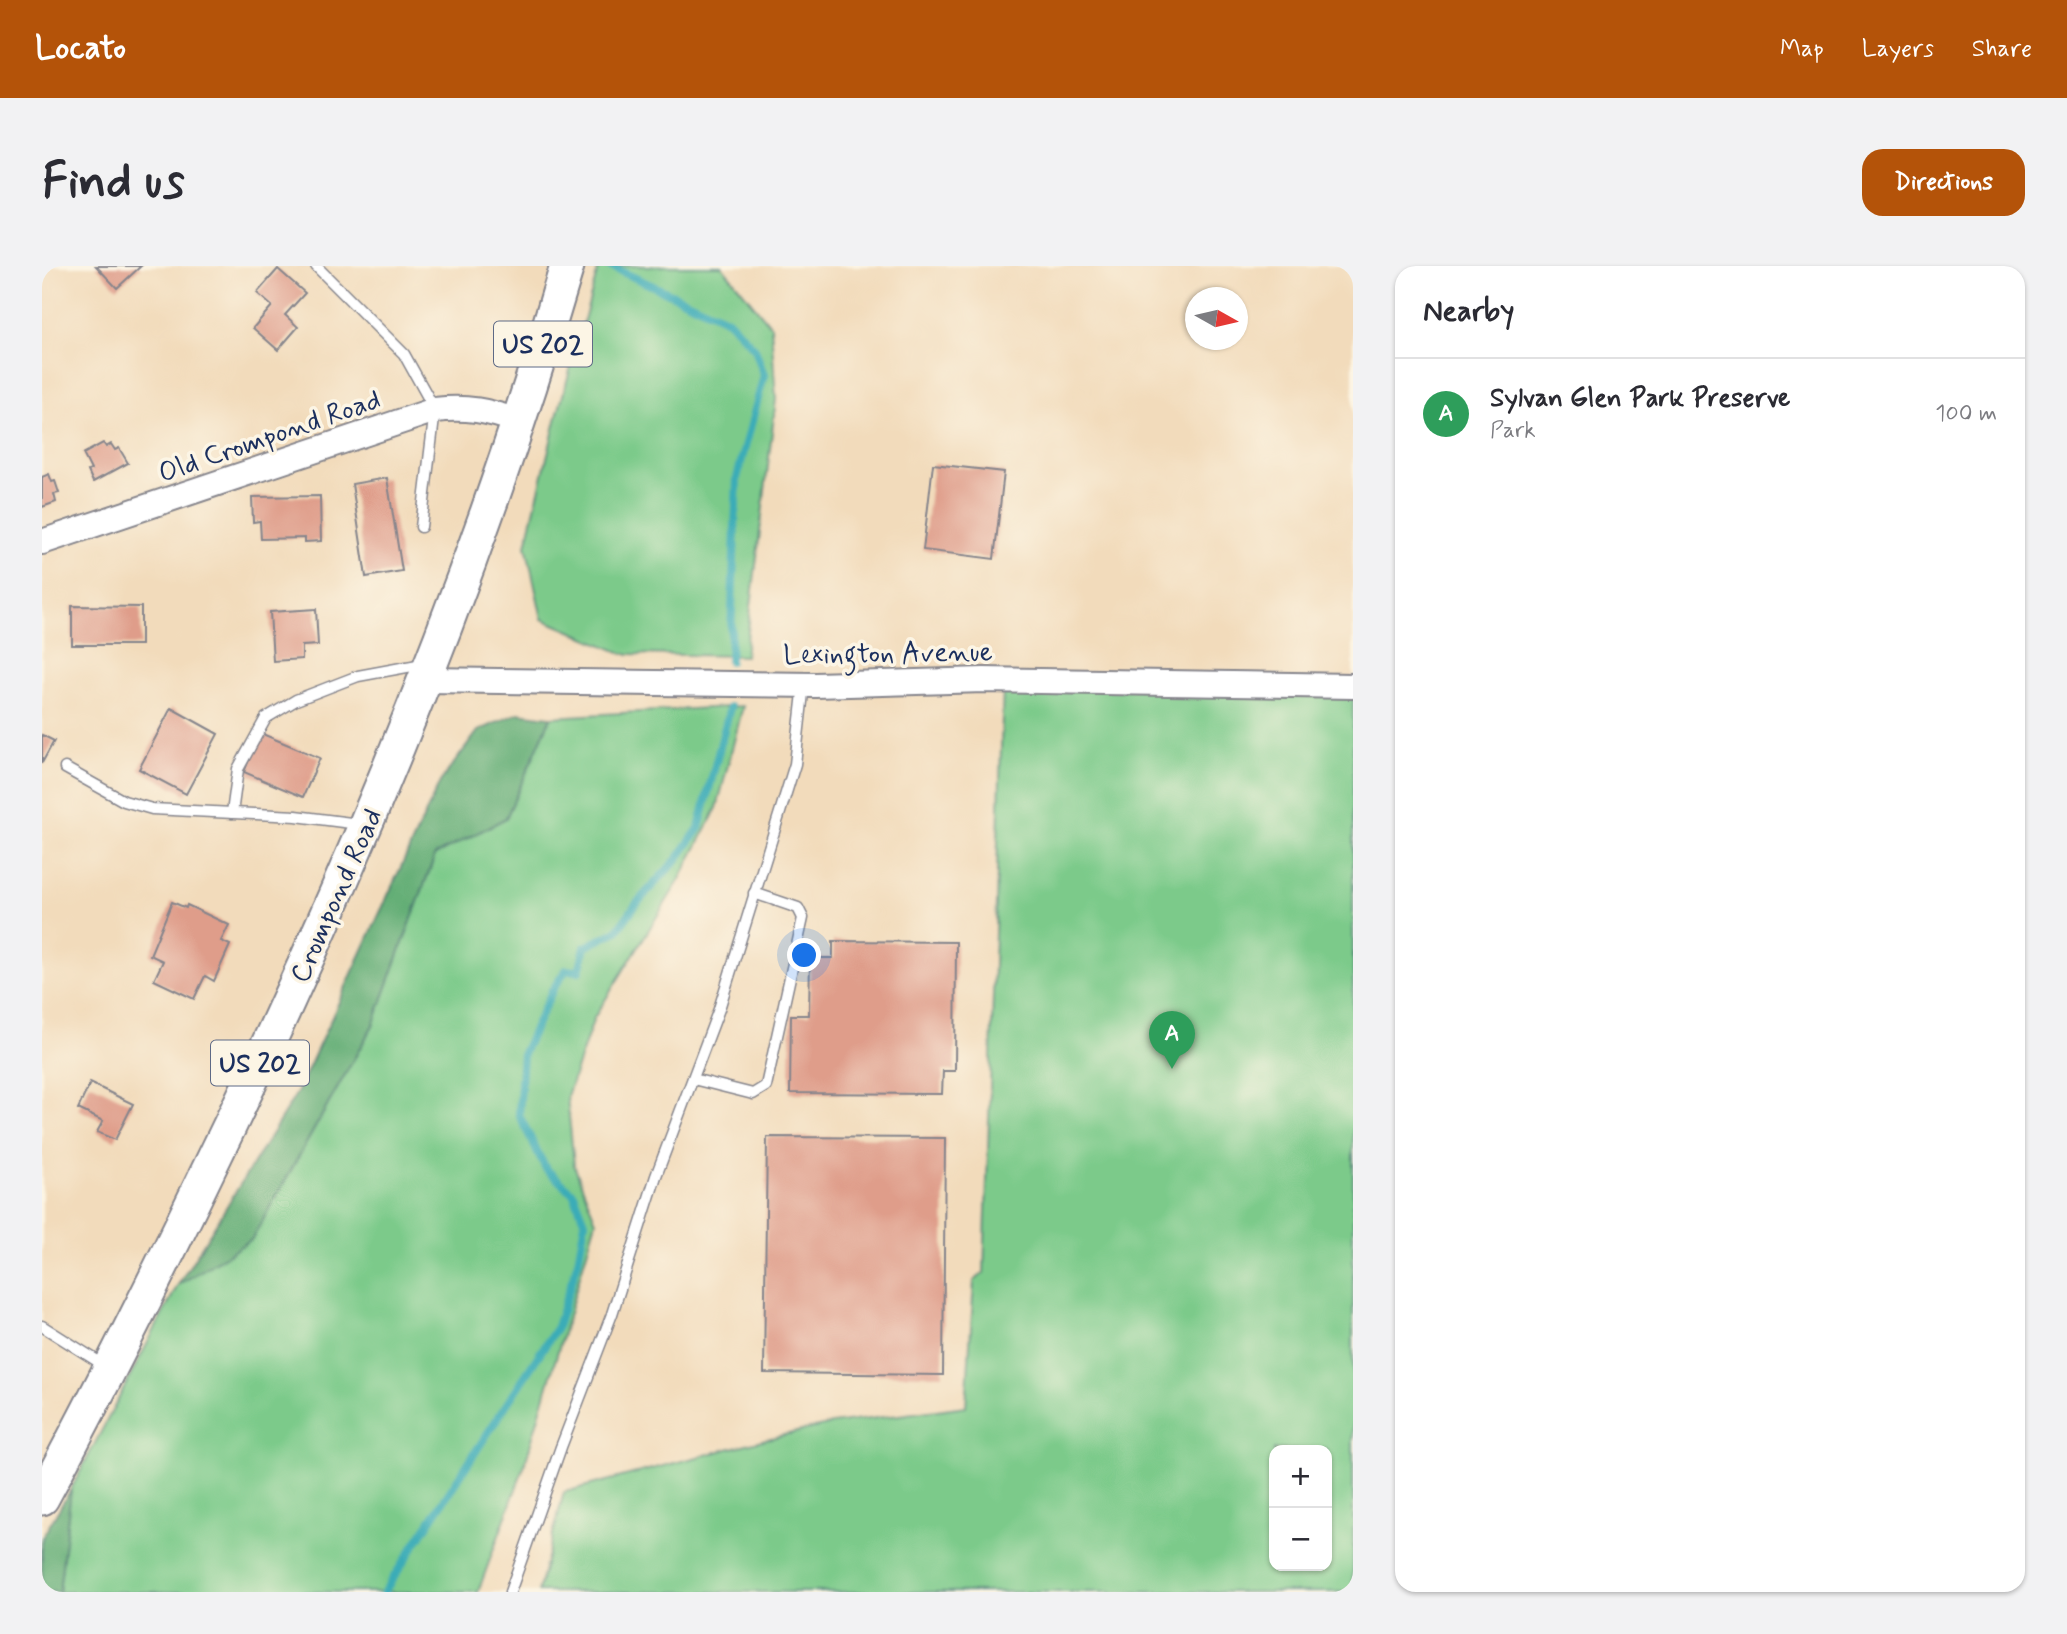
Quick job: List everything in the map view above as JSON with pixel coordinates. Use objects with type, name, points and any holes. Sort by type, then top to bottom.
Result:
[{"type":"highway","name":"Crompond Road","points":[[42,1498],[170,1250],[258,1067],[366,825],[427,671],[518,421],[567,266]]},
{"type":"street","name":"Old Crompond Road","points":[[42,542],[435,410],[485,410],[518,421]]},
{"type":"street","name":"Lexington Avenue","points":[[427,671],[804,684],[984,680],[1353,686]]},
{"type":"lane","points":[[316,266],[404,354],[435,410],[421,527]]},
{"type":"lane","points":[[232,813],[238,769],[266,718],[296,700],[358,676],[427,671]]},
{"type":"lane","points":[[510,1592],[612,1314],[656,1176],[719,1009],[795,764],[804,684]]},
{"type":"lane","points":[[65,768],[124,802],[143,807],[185,812],[296,816],[366,825]]},
{"type":"lane","points":[[693,1079],[753,1094],[766,1086],[803,918],[798,908],[754,893]]},
{"type":"lane","points":[[42,1326],[110,1369]]},
{"type":"green space","points":[[599,266],[722,266],[771,326],[776,399],[745,656],[624,654],[542,619],[526,545],[556,420]]},
{"type":"green space","points":[[1003,686],[1353,687],[1353,1592],[538,1592],[564,1492],[832,1424],[966,1406],[974,1281],[984,1273]]},
{"type":"green space","points":[[743,706],[717,808],[679,881],[594,1018],[567,1096],[574,1165],[596,1221],[524,1467],[478,1592],[59,1592],[71,1489],[178,1285],[252,1239],[373,1025],[435,855],[506,818],[551,717]]},
{"type":"green space","points":[[518,713],[551,717],[506,818],[435,855],[373,1025],[252,1239],[178,1285],[298,1091],[440,782],[478,731]]},
{"type":"green space","points":[[71,1489],[59,1592],[42,1592],[42,1538]]},
{"type":"building","points":[[96,266],[141,266],[117,288]]},
{"type":"building","points":[[278,269],[305,293],[285,315],[298,327],[278,350],[253,328],[272,306],[257,293]]},
{"type":"building","points":[[103,443],[106,447],[111,444],[115,450],[119,448],[128,463],[93,482],[88,471],[91,470],[83,454]]},
{"type":"building","points":[[933,464],[1004,472],[994,559],[923,550]]},
{"type":"building","points":[[49,474],[59,493],[54,494],[56,502],[42,507],[42,477]]},
{"type":"building","points":[[387,478],[402,571],[366,577],[352,484]]},
{"type":"building","points":[[320,496],[321,541],[305,542],[305,538],[261,539],[260,521],[253,522],[252,497]]},
{"type":"building","points":[[72,606],[141,607],[141,645],[72,645]]},
{"type":"building","points":[[316,609],[318,645],[302,646],[302,659],[273,661],[270,612]]},
{"type":"building","points":[[171,708],[218,734],[186,794],[139,769]]},
{"type":"building","points":[[260,733],[320,758],[303,797],[244,772]]},
{"type":"building","points":[[42,735],[54,741],[42,763]]},
{"type":"building","points":[[172,902],[186,908],[187,905],[229,925],[221,941],[230,945],[214,981],[205,976],[194,999],[154,980],[163,961],[150,955]]},
{"type":"building","points":[[833,941],[956,942],[955,1071],[943,1071],[942,1094],[790,1093],[791,1015],[809,1015],[810,958],[833,958]]},
{"type":"building","points":[[90,1083],[133,1104],[115,1140],[97,1132],[103,1121],[78,1109]]},
{"type":"building","points":[[767,1137],[945,1138],[943,1375],[764,1373]]},
{"type":"waterway","points":[[609,266],[728,320],[755,349],[764,375],[737,478],[730,661]]},
{"type":"waterway","points":[[384,1592],[557,1327],[578,1261],[585,1222],[574,1194],[546,1169],[519,1115],[523,1053],[553,989],[566,970],[579,971],[585,947],[617,931],[636,904],[678,858],[699,828],[730,707]]},
{"type":"place","name":"Sylvan Glen Park Preserve","points":[[1172,1069]]}]
